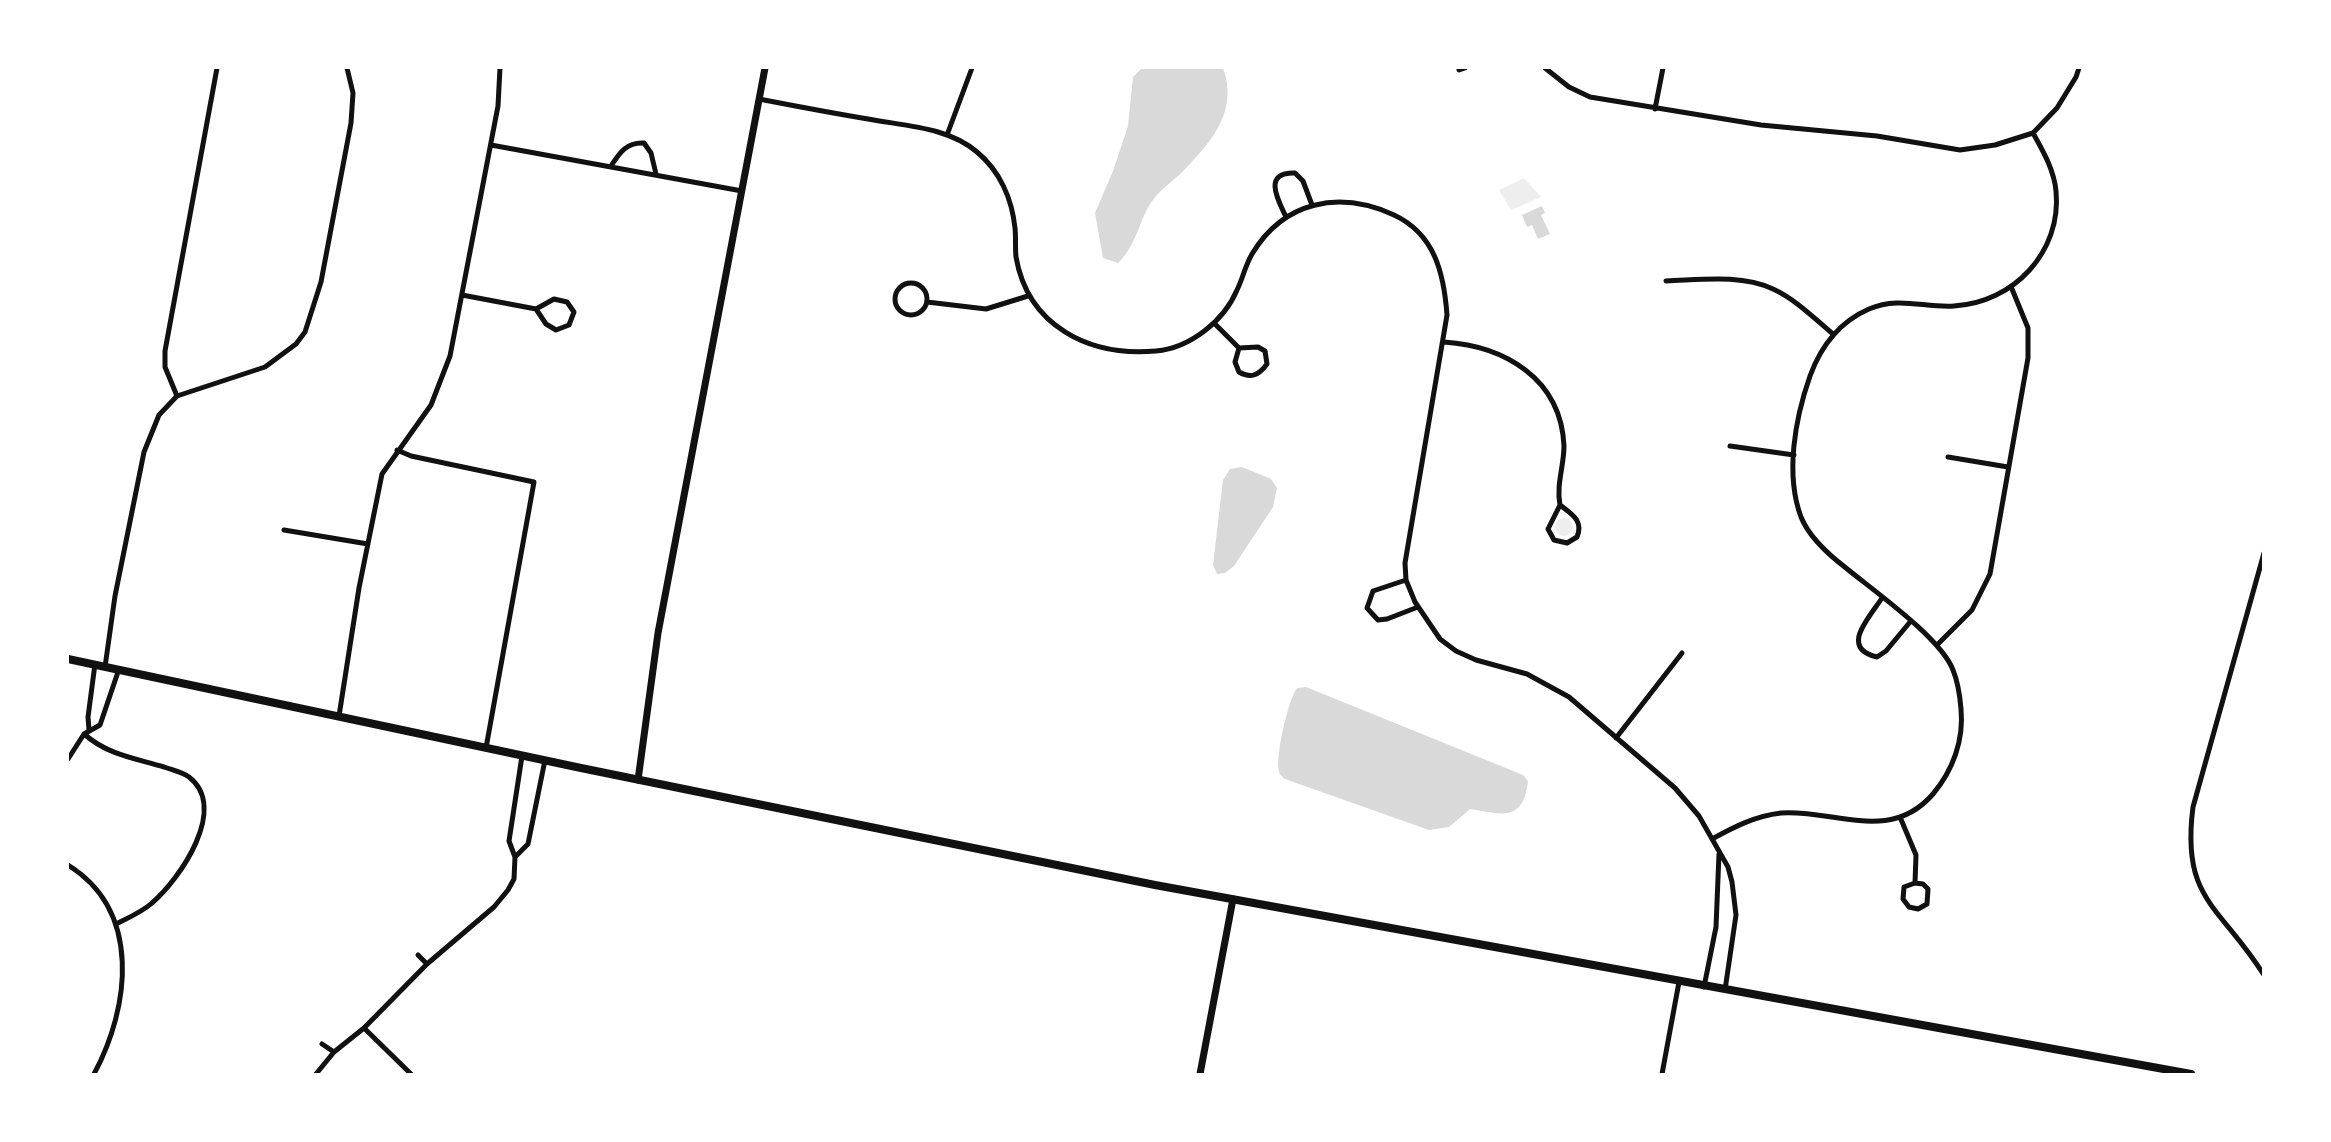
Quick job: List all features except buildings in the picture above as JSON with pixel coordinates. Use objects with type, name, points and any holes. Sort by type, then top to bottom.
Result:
[{"type":"main road","points":[[68,659],[638,780],[1233,899],[1704,987],[2191,1074]]},
{"type":"street","points":[[177,396],[165,367],[165,351],[217,68]]},
{"type":"street","points":[[105,667],[115,596],[144,452],[159,416],[177,396],[265,367],[281,358],[305,332],[321,282],[351,123],[353,93],[347,68]]},
{"type":"street","points":[[339,716],[382,474],[397,450],[420,423],[441,384],[450,356],[498,106],[500,68]]},
{"type":"street","points":[[638,780],[658,633],[765,68]]},
{"type":"street","points":[[947,135],[972,68]]},
{"type":"street","points":[[1545,68],[1569,87],[1590,97],[1761,125],[1877,136],[1960,150],[1995,145],[2033,133],[2057,108],[2079,68]]},
{"type":"street","points":[[1655,109],[1663,68]]},
{"type":"street","points":[[759,99],[947,135],[978,152],[994,170],[1013,208],[1016,255],[1028,296],[1050,321],[1071,336],[1088,344],[1157,351],[1172,348],[1214,323],[1238,290],[1252,254],[1265,236],[1286,217],[1312,205],[1347,201],[1371,205],[1400,218],[1425,240],[1436,256],[1442,274],[1447,315],[1408,541],[1407,580],[1418,607],[1440,639],[1456,651],[1476,660],[1527,674],[1569,696],[1675,788],[1699,816],[1728,867],[1732,882],[1736,915],[1725,990]]},
{"type":"street","points":[[1712,839],[1735,826],[1761,816],[1782,813],[1805,814],[1863,823],[1900,817],[1932,795],[1954,761],[1962,721],[1953,669],[1938,644],[1827,554],[1802,520],[1792,472],[1794,455],[1810,377],[1820,352],[1833,334],[1869,309],[1899,302],[1953,306],[1994,297],[2012,289],[2044,250],[2054,221],[2056,191],[2048,160],[2033,133]]},
{"type":"street","points":[[611,166],[620,152],[632,142],[644,142],[651,153],[656,174]]},
{"type":"street","points":[[491,145],[742,191]]},
{"type":"street","points":[[1286,217],[1275,189],[1275,181],[1280,176],[1295,173],[1303,181],[1312,205]]},
{"type":"street","points":[[1666,281],[1727,280],[1772,288],[1791,299],[1833,334]]},
{"type":"street","points":[[913,283],[924,289],[927,302],[920,312],[907,314],[897,305],[895,299],[901,287],[913,283]]},
{"type":"street","points":[[1938,644],[1972,610],[1985,584],[2028,358],[2028,328],[2012,289]]},
{"type":"street","points":[[462,295],[536,309],[554,299],[567,302],[574,312],[569,325],[556,330],[546,324],[536,309]]},
{"type":"street","points":[[927,302],[986,309],[1028,296]]},
{"type":"street","points":[[1214,323],[1239,348],[1258,347],[1265,351],[1267,364],[1259,374],[1248,376],[1239,372],[1235,363],[1239,348]]},
{"type":"street","points":[[1444,342],[1482,347],[1501,354],[1527,370],[1544,389],[1557,414],[1563,443],[1558,494],[1560,505],[1548,529],[1554,540],[1566,543],[1577,537],[1579,525],[1576,518],[1560,505]]},
{"type":"street","points":[[1730,446],[1794,455]]},
{"type":"street","points":[[397,450],[411,456],[534,482],[486,748]]},
{"type":"street","points":[[1948,457],[2008,468]]},
{"type":"street","points":[[284,530],[368,544]]},
{"type":"street","points":[[2264,553],[2196,797],[2190,834],[2193,873],[2204,897],[2264,975]]},
{"type":"street","points":[[1407,580],[1373,591],[1367,608],[1378,620],[1387,620],[1418,607]]},
{"type":"street","points":[[1882,598],[1858,635],[1858,646],[1864,654],[1877,657],[1886,651],[1910,622]]},
{"type":"street","points":[[1616,738],[1682,653]]},
{"type":"street","points":[[95,664],[87,732],[105,750],[189,777],[201,790],[204,804],[198,836],[186,864],[152,903],[116,924]]},
{"type":"street","points":[[68,759],[87,732],[100,725],[119,669]]},
{"type":"street","points":[[316,1074],[334,1052],[364,1028],[428,964],[494,907],[508,890],[514,879],[515,857],[509,840],[522,756]]},
{"type":"street","points":[[515,857],[528,844],[545,760]]},
{"type":"street","points":[[1900,817],[1916,855],[1915,884]]},
{"type":"street","points":[[1704,987],[1718,908],[1719,854]]},
{"type":"street","points":[[68,865],[81,874],[107,903],[116,924],[122,952],[122,998],[114,1027],[93,1074]]},
{"type":"street","points":[[1915,884],[1923,884],[1928,889],[1927,904],[1918,909],[1909,907],[1903,899],[1904,887],[1915,884]]},
{"type":"street","points":[[1200,1074],[1233,899]]},
{"type":"street","points":[[418,955],[428,964]]},
{"type":"street","points":[[1662,1074],[1679,982]]},
{"type":"street","points":[[364,1028],[411,1074]]},
{"type":"street","points":[[322,1044],[334,1052]]},
{"type":"shaded area","points":[[1142,68],[1223,68],[1227,83],[1227,97],[1221,122],[1214,134],[1196,157],[1150,204],[1135,238],[1118,263],[1103,258],[1095,213],[1113,171],[1128,126],[1133,77]]},
{"type":"shaded area","points":[[1524,178],[1541,197],[1511,210],[1499,190]]},
{"type":"shaded area","points":[[1542,206],[1545,213],[1541,215],[1550,234],[1538,239],[1532,225],[1527,227],[1522,215]]},
{"type":"shaded area","points":[[1242,467],[1271,479],[1277,488],[1273,507],[1234,566],[1225,573],[1217,574],[1213,565],[1223,480],[1230,469]]},
{"type":"shaded area","points":[[1560,518],[1568,518],[1573,523],[1571,534],[1560,536],[1555,531],[1555,523]]},
{"type":"shaded area","points":[[1306,687],[1523,775],[1528,781],[1521,804],[1509,813],[1470,809],[1449,827],[1429,830],[1285,779],[1279,773],[1278,765],[1283,729],[1293,694],[1297,688]]}]
